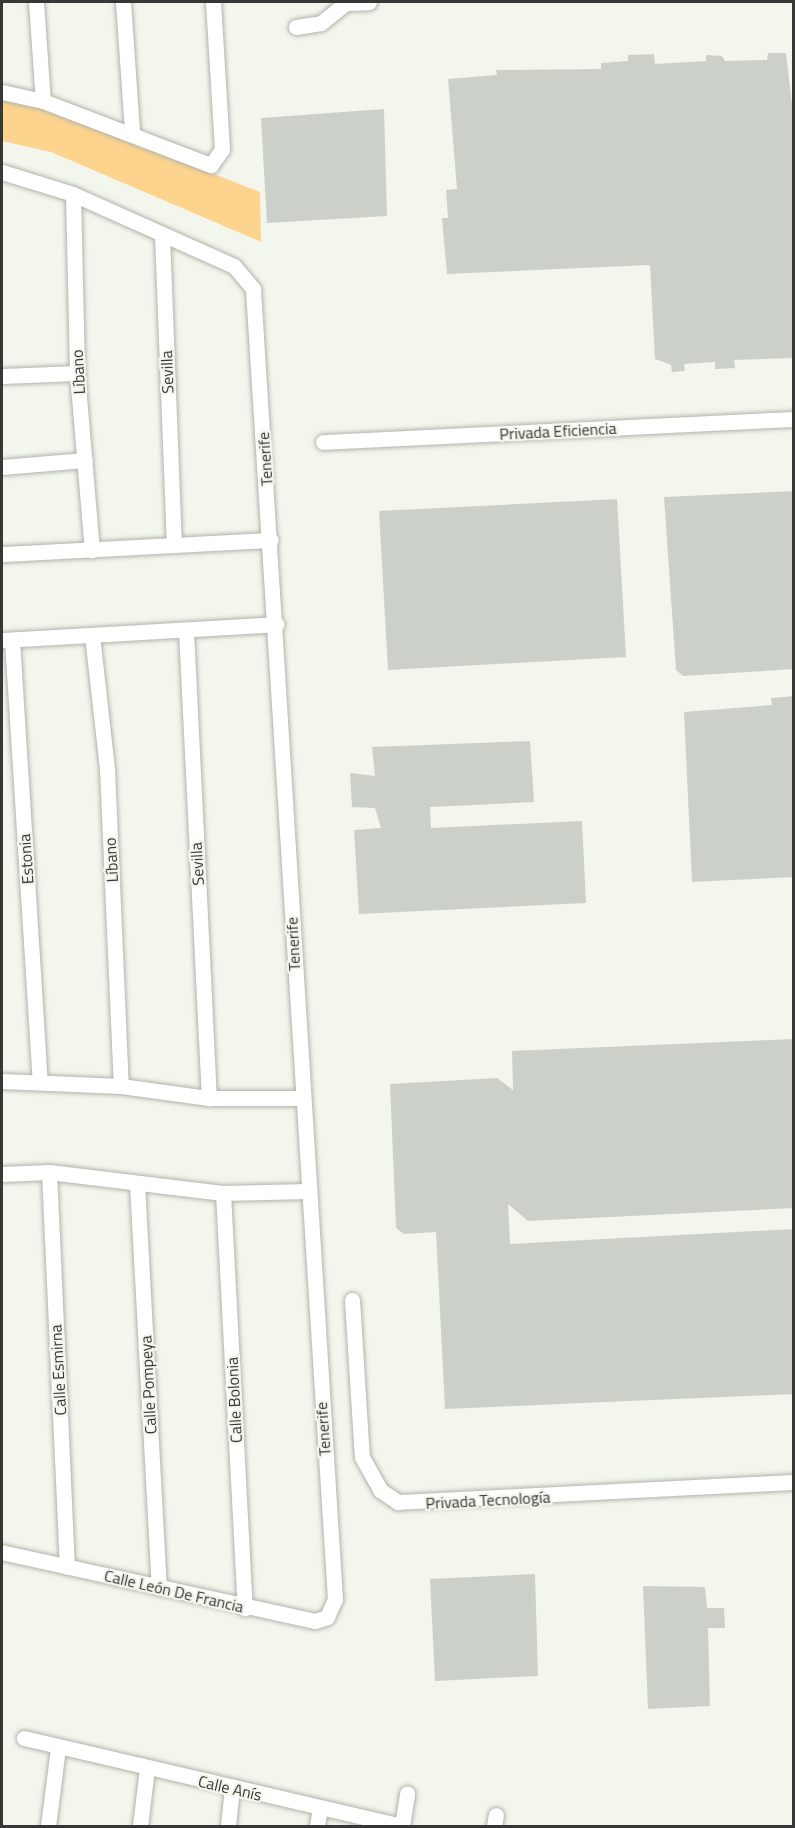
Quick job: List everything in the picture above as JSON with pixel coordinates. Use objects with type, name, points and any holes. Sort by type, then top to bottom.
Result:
[{"type":"street","points":[[36,2],[43,101]]},
{"type":"street","points":[[123,2],[132,132]]},
{"type":"street","points":[[2,92],[43,101],[132,132],[204,164],[216,163],[222,149],[213,2]]},
{"type":"street","points":[[296,27],[321,23],[346,3],[369,2]]},
{"type":"street","points":[[2,172],[73,194],[162,235]]},
{"type":"street","name":"Líbano","points":[[73,194],[77,373],[92,550]]},
{"type":"street","name":"Tenerife","points":[[162,235],[234,266],[253,289],[277,624],[301,1098],[335,1599]]},
{"type":"street","name":"Sevilla","points":[[162,235],[174,544]]},
{"type":"street","points":[[2,376],[77,373]]},
{"type":"street","name":"Privada Eficiencia","points":[[323,442],[794,419]]},
{"type":"street","points":[[2,467],[85,460]]},
{"type":"street","points":[[2,554],[271,540]]},
{"type":"street","points":[[7,640],[277,624]]},
{"type":"street","name":"Sevilla","points":[[186,630],[209,1098]]},
{"type":"street","name":"Líbano","points":[[92,635],[107,769],[121,1086]]},
{"type":"street","name":"Estonia","points":[[7,640],[40,1079]]},
{"type":"street","points":[[2,1081],[40,1079],[121,1086],[209,1098],[301,1098]]},
{"type":"street","points":[[2,1174],[49,1172],[223,1193],[307,1191]]},
{"type":"street","name":"Calle Esmirna","points":[[49,1172],[67,1568]]},
{"type":"street","name":"Calle Pompeya","points":[[137,1184],[159,1587]]},
{"type":"street","name":"Calle Bolonia","points":[[223,1193],[245,1608]]},
{"type":"street","name":"Privada Tecnología","points":[[352,1300],[362,1457],[380,1490],[398,1502],[794,1482]]},
{"type":"street","name":"Calle León De Francia","points":[[2,1552],[245,1608],[315,1621],[327,1617],[335,1599]]},
{"type":"street","name":"Calle Anís","points":[[24,1738],[232,1789],[402,1826]]},
{"type":"street","points":[[48,1827],[58,1748]]},
{"type":"street","points":[[140,1827],[147,1768]]},
{"type":"street","points":[[228,1827],[232,1789]]},
{"type":"street","points":[[402,1826],[407,1793]]},
{"type":"street","points":[[317,1827],[320,1808]]},
{"type":"shaded area","points":[[2,100],[41,106],[260,192],[261,242],[51,152],[2,141]]},
{"type":"building","points":[[768,53],[786,53],[794,122],[794,358],[734,360],[735,368],[715,369],[715,362],[684,364],[685,371],[672,372],[671,365],[655,359],[650,265],[447,274],[442,218],[448,218],[446,190],[457,189],[448,79],[497,75],[496,70],[601,69],[601,63],[628,61],[628,55],[654,54],[655,64],[706,61],[706,55],[722,56],[725,61],[767,60]]},
{"type":"building","points":[[384,109],[387,216],[267,223],[261,118]]},
{"type":"building","points":[[794,491],[794,669],[683,676],[676,670],[664,497]]},
{"type":"building","points":[[617,499],[626,657],[388,670],[379,511]]},
{"type":"building","points":[[794,696],[794,877],[692,882],[684,712],[772,705],[771,698]]},
{"type":"building","points":[[530,741],[534,802],[430,807],[431,828],[582,821],[586,903],[359,914],[354,830],[381,828],[375,808],[352,807],[350,773],[375,776],[372,747]]},
{"type":"building","points":[[794,1039],[794,1208],[528,1221],[508,1204],[510,1244],[794,1229],[794,1394],[445,1409],[436,1232],[404,1234],[396,1228],[390,1084],[497,1078],[513,1090],[512,1051]]},
{"type":"building","points":[[535,1574],[538,1676],[435,1681],[430,1579]]},
{"type":"building","points":[[643,1586],[705,1587],[707,1608],[724,1608],[725,1628],[708,1628],[710,1706],[648,1709]]}]
